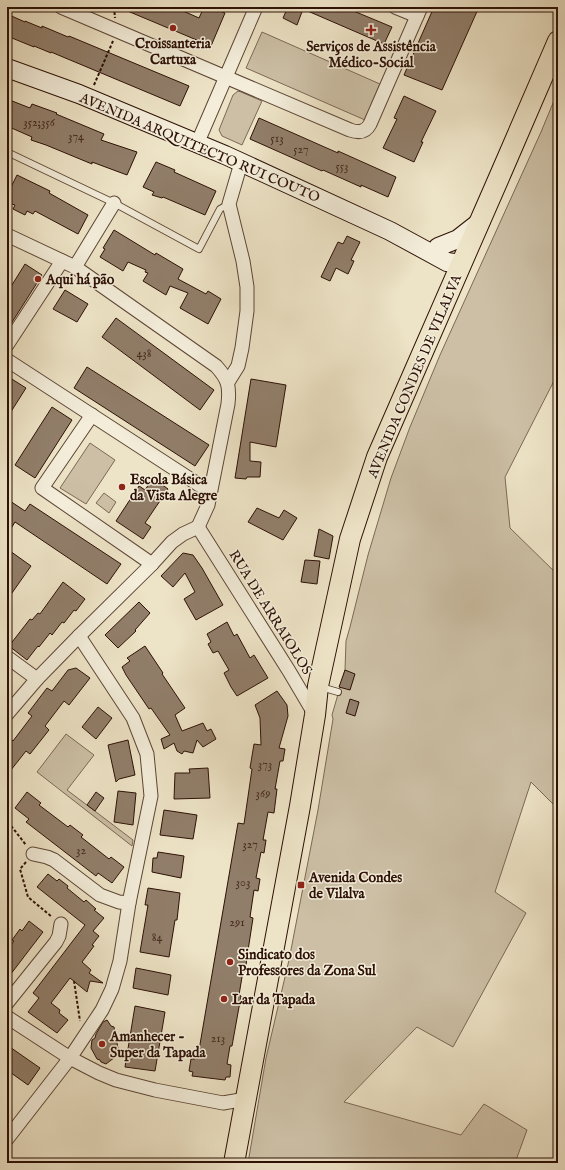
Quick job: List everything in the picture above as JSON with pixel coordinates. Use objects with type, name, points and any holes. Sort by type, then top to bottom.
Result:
[{"type":"main road","name":"AVENIDA CONDES DE VILALVA","points":[[234,1163],[300,806],[315,715],[318,686],[350,539],[377,456],[554,54]]},
{"type":"street","points":[[61,7],[355,132],[364,131],[368,128],[419,12],[395,7]]},
{"type":"street","points":[[197,144],[256,7]]},
{"type":"street","name":"AVENIDA ARQUITECTO RUI COUTO","points":[[7,68],[79,94],[197,144],[390,232],[436,250],[450,250],[461,264]]},
{"type":"street","points":[[228,382],[238,366],[247,311],[243,261],[230,204],[241,163]]},
{"type":"street","points":[[75,267],[114,203]]},
{"type":"street","points":[[448,295],[443,270],[436,250],[458,239],[480,221]]},
{"type":"street","points":[[7,235],[75,267],[216,366],[223,373],[228,382],[230,392],[210,492],[205,512],[198,527],[177,537],[37,679],[7,714]]},
{"type":"street","points":[[7,346],[62,261]]},
{"type":"street","points":[[7,360],[210,492]]},
{"type":"street","points":[[92,415],[42,488],[152,564]]},
{"type":"street","name":"RUA DE ARRAIOLOS","points":[[198,527],[290,671],[315,715]]},
{"type":"street","points":[[7,1139],[12,1122],[70,1058],[102,1010],[112,989],[120,960],[129,903],[151,796],[147,754],[133,718],[79,636]]},
{"type":"street","points":[[7,657],[37,679]]},
{"type":"street","points":[[290,671],[318,686]]},
{"type":"street","points":[[33,854],[54,860],[100,896],[119,902],[129,903]]},
{"type":"street","points":[[7,1003],[56,942],[59,936],[61,924]]},
{"type":"street","points":[[7,1018],[70,1058],[99,1074],[155,1090],[244,1108]]},
{"type":"lane","points":[[7,152],[114,203],[200,249],[220,209],[230,204]]},
{"type":"lane","points":[[318,686],[338,692]]},
{"type":"path","points":[[94,86],[117,30],[114,7]]},
{"type":"path","points":[[7,823],[12,827],[33,854],[20,869],[28,897],[61,924]]},
{"type":"path","points":[[74,981],[81,1026]]},
{"type":"shaded area","points":[[262,32],[380,84],[365,120],[246,68]]},
{"type":"shaded area","points":[[238,91],[262,101],[242,145],[222,136],[219,130],[233,95]]},
{"type":"shaded area","points":[[558,91],[558,373],[505,477],[510,528],[558,575],[558,809],[531,782],[495,892],[526,913],[453,1047],[417,1027],[344,1102],[461,1135],[484,1104],[527,1130],[515,1163],[248,1163],[266,1058],[289,960],[318,810],[333,719],[332,715],[345,670],[346,641],[368,555],[391,478],[410,427],[440,355],[541,132]]},
{"type":"shaded area","points":[[90,443],[115,460],[86,504],[60,488]]},
{"type":"shaded area","points":[[104,493],[116,502],[109,513],[96,503]]},
{"type":"shaded area","points":[[66,734],[94,755],[67,790],[133,840],[132,846],[37,772]]},
{"type":"building","points":[[118,7],[174,7],[199,18],[204,7],[210,7],[225,13],[211,46]]},
{"type":"building","points":[[288,7],[344,7],[392,27],[384,44],[303,9],[297,25],[283,18]]},
{"type":"building","points":[[434,7],[479,7],[442,90],[404,75]]},
{"type":"building","points":[[7,14],[25,22],[42,28],[42,26],[68,37],[69,36],[189,86],[180,106],[51,52],[7,36]]},
{"type":"building","points":[[404,96],[436,111],[421,142],[423,142],[414,162],[383,148],[397,119],[394,118]]},
{"type":"building","points":[[7,99],[30,108],[32,104],[57,113],[56,114],[104,134],[101,140],[137,152],[127,175],[92,162],[92,164],[31,140],[32,137],[7,126]]},
{"type":"building","points":[[259,118],[396,177],[388,197],[323,170],[322,171],[250,139]]},
{"type":"building","points":[[156,162],[216,191],[205,215],[163,197],[152,195],[154,192],[143,187]]},
{"type":"building","points":[[17,175],[50,191],[49,193],[88,215],[78,234],[35,211],[33,214],[27,211],[25,215],[13,209],[15,205],[9,203],[10,200],[7,198],[7,195]]},
{"type":"building","points":[[114,230],[155,255],[156,253],[183,269],[178,279],[206,294],[208,291],[221,299],[208,324],[180,308],[188,293],[170,286],[166,295],[143,281],[148,273],[145,272],[146,270],[128,262],[123,271],[100,257],[105,249],[103,248]]},
{"type":"building","points":[[347,236],[360,242],[351,260],[354,261],[348,274],[336,268],[330,281],[321,277],[338,242],[343,244]]},
{"type":"building","points":[[25,264],[42,275],[7,330],[7,293]]},
{"type":"building","points":[[65,290],[88,304],[77,322],[53,309]]},
{"type":"building","points":[[116,318],[214,390],[200,410],[102,337]]},
{"type":"building","points":[[87,367],[209,445],[195,466],[74,388]]},
{"type":"building","points":[[7,376],[26,388],[7,418]]},
{"type":"building","points":[[251,379],[286,385],[276,447],[250,442],[250,461],[261,462],[260,477],[247,477],[246,479],[235,478]]},
{"type":"building","points":[[52,407],[72,420],[35,478],[15,465]]},
{"type":"building","points":[[153,478],[168,489],[145,523],[151,527],[143,539],[116,521],[139,486],[145,490]]},
{"type":"building","points":[[7,499],[25,511],[30,504],[121,564],[107,584],[15,522],[7,535]]},
{"type":"building","points":[[257,508],[279,518],[284,510],[297,518],[283,540],[248,522]]},
{"type":"building","points":[[319,529],[333,536],[329,559],[314,556]]},
{"type":"building","points":[[10,551],[31,566],[7,600],[7,556]]},
{"type":"building","points":[[183,553],[193,555],[223,605],[196,620],[184,599],[195,592],[185,573],[173,587],[161,576]]},
{"type":"building","points":[[305,560],[320,561],[317,584],[301,582]]},
{"type":"building","points":[[63,582],[85,599],[76,611],[74,610],[64,623],[62,622],[52,635],[50,633],[27,660],[9,646],[30,619],[32,620],[38,613],[40,614]]},
{"type":"building","points":[[139,602],[150,613],[135,630],[136,631],[118,648],[105,635]]},
{"type":"building","points":[[227,622],[234,636],[237,634],[250,658],[254,655],[268,678],[237,696],[224,673],[229,670],[218,651],[213,653],[208,644],[211,642],[207,634]]},
{"type":"building","points":[[145,646],[185,708],[175,715],[182,731],[203,723],[207,731],[211,729],[216,739],[203,747],[197,740],[193,753],[184,751],[182,754],[177,751],[174,743],[164,749],[161,739],[170,735],[151,708],[149,709],[122,667],[130,661],[127,658]]},
{"type":"building","points":[[76,668],[90,678],[69,705],[64,701],[45,726],[49,730],[30,754],[26,751],[7,775],[7,736],[13,741],[32,716],[28,713],[47,688],[52,691],[68,670]]},
{"type":"building","points":[[345,670],[355,674],[350,690],[339,687]]},
{"type":"building","points":[[277,691],[287,705],[288,716],[279,748],[285,749],[283,761],[280,761],[275,789],[277,789],[274,813],[268,812],[263,840],[266,840],[264,853],[261,852],[256,878],[260,879],[258,891],[254,890],[250,917],[253,918],[245,972],[243,971],[239,995],[241,996],[232,1046],[230,1046],[227,1064],[231,1065],[230,1077],[226,1077],[225,1080],[192,1076],[193,1072],[189,1071],[191,1059],[195,1059],[195,1056],[198,1056],[238,823],[244,824],[254,744],[261,745],[260,718],[255,705]]},
{"type":"building","points":[[350,699],[359,702],[355,716],[346,713]]},
{"type":"building","points":[[98,707],[112,718],[96,739],[82,727]]},
{"type":"building","points":[[128,740],[135,775],[119,779],[116,782],[108,745]]},
{"type":"building","points":[[208,768],[210,798],[174,799],[175,773],[190,773],[189,769]]},
{"type":"building","points":[[118,791],[136,793],[133,825],[114,822]]},
{"type":"building","points":[[27,792],[41,803],[39,805],[68,827],[70,825],[83,835],[81,837],[109,859],[111,857],[124,867],[112,883],[98,873],[96,876],[26,822],[29,819],[15,808]]},
{"type":"building","points":[[96,792],[104,798],[95,811],[87,805]]},
{"type":"building","points":[[164,810],[197,815],[193,839],[160,835]]},
{"type":"building","points":[[158,852],[184,856],[181,878],[152,872],[153,858],[157,858]]},
{"type":"building","points":[[48,874],[57,881],[59,879],[68,886],[67,888],[84,902],[86,900],[96,909],[94,910],[104,918],[93,931],[99,936],[92,945],[94,946],[82,962],[91,970],[89,973],[103,983],[90,981],[87,992],[70,978],[51,1003],[60,1010],[59,1013],[68,1020],[57,1033],[28,1012],[39,998],[33,993],[85,925],[37,887]]},
{"type":"building","points":[[148,888],[180,893],[177,920],[175,920],[169,957],[140,952],[148,905],[145,905]]},
{"type":"building","points":[[29,921],[43,932],[7,979],[7,950],[14,941],[12,940],[20,929],[22,931]]},
{"type":"building","points":[[136,968],[171,975],[168,995],[133,988]]},
{"type":"building","points":[[135,1006],[165,1012],[155,1071],[125,1067]]},
{"type":"building","name":"Amanhecer - Super da Tapada","points":[[107,1020],[111,1026],[114,1027],[119,1054],[106,1064],[97,1059],[91,1048],[92,1040],[95,1038],[103,1022]]},
{"type":"building","points":[[7,1045],[40,1068],[28,1085],[7,1070]]},
{"type":"place","name":"Croissanteria Cartuxa","points":[[173,28]]},
{"type":"place","name":"Serviços de Assistência Médico-Social","points":[[371,30]]},
{"type":"place","name":"Aqui há pão","points":[[38,279]]},
{"type":"place","name":"Escola Básica da Vista Alegre","points":[[122,487]]},
{"type":"place","name":"Avenida Condes de Vilalva","points":[[301,885]]},
{"type":"place","name":"Sindicato dos Professores da Zona Sul","points":[[230,962]]},
{"type":"place","name":"Lar da Tapada","points":[[224,999]]},
{"type":"place","name":"Amanhecer - Super da Tapada","points":[[102,1044]]}]
